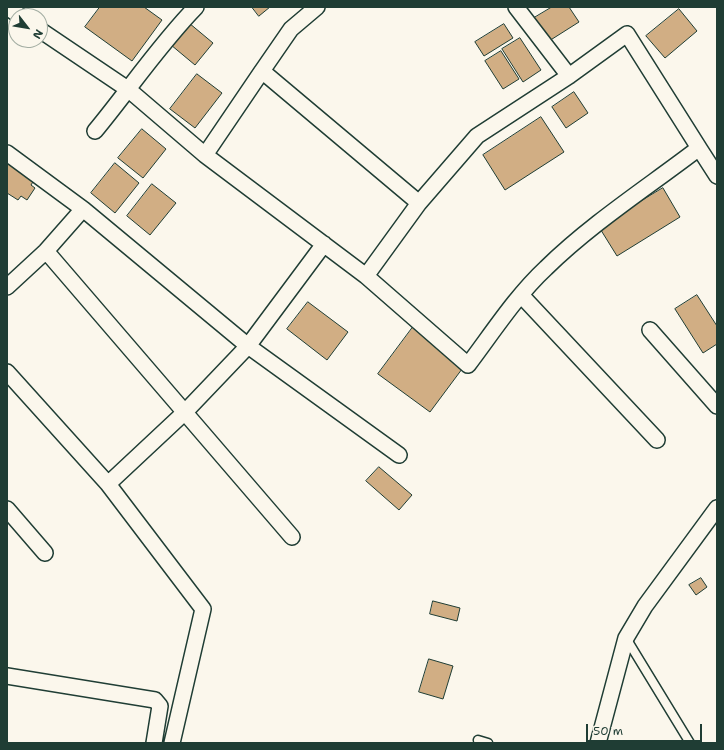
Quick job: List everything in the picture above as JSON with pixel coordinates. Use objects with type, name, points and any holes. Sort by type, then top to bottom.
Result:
[{"type":"street","points":[[95,131],[129,90],[177,26],[196,7]]},
{"type":"street","points":[[205,155],[292,29],[317,7]]},
{"type":"street","points":[[516,7],[569,76]]},
{"type":"street","points":[[366,276],[419,203],[477,136],[569,76],[627,34],[717,176]]},
{"type":"street","points":[[48,35],[129,90],[205,155],[366,276],[468,365],[521,296],[545,268],[575,242],[699,148]]},
{"type":"street","points":[[262,71],[419,203]]},
{"type":"street","points":[[7,153],[48,181],[84,209],[248,346],[399,455]]},
{"type":"street","points":[[7,287],[46,251],[84,209]]},
{"type":"street","points":[[108,484],[185,412],[248,346],[324,244]]},
{"type":"street","points":[[46,251],[292,537]]},
{"type":"street","points":[[521,296],[657,440]]},
{"type":"street","points":[[650,330],[717,406]]},
{"type":"street","points":[[7,372],[108,484],[203,610],[172,743]]},
{"type":"street","points":[[598,743],[626,638],[645,606],[717,508]]},
{"type":"street","points":[[7,509],[45,553]]},
{"type":"street","points":[[7,676],[155,700],[160,706],[154,743]]},
{"type":"lane","points":[[626,638],[690,743]]},
{"type":"lane","points":[[478,740],[488,743]]},
{"type":"building","points":[[100,7],[144,7],[162,20],[132,61],[85,27]]},
{"type":"building","points":[[252,7],[270,7],[259,16]]},
{"type":"building","points":[[552,7],[569,7],[579,22],[549,41],[534,18]]},
{"type":"building","points":[[679,9],[697,31],[665,58],[646,36]]},
{"type":"building","points":[[189,23],[213,43],[195,65],[171,45]]},
{"type":"building","points":[[504,24],[513,38],[484,56],[475,42]]},
{"type":"building","points":[[520,38],[541,70],[523,82],[502,49]]},
{"type":"building","points":[[501,51],[519,79],[503,89],[485,61]]},
{"type":"building","points":[[197,74],[222,93],[195,128],[170,109]]},
{"type":"building","points":[[574,92],[588,113],[566,128],[552,107]]},
{"type":"building","points":[[541,117],[564,152],[505,190],[483,155]]},
{"type":"building","points":[[142,129],[166,149],[143,178],[118,158]]},
{"type":"building","points":[[7,158],[36,177],[31,185],[35,188],[27,200],[21,196],[18,200],[7,193]]},
{"type":"building","points":[[115,163],[139,183],[115,213],[91,193]]},
{"type":"building","points":[[152,184],[176,203],[150,235],[127,216]]},
{"type":"building","points":[[663,188],[680,217],[617,256],[599,227]]},
{"type":"building","points":[[697,295],[717,326],[717,344],[703,353],[675,309]]},
{"type":"building","points":[[308,302],[348,332],[327,360],[287,329]]},
{"type":"building","points":[[413,327],[465,365],[430,412],[378,374]]},
{"type":"building","points":[[379,467],[412,495],[399,510],[366,481]]},
{"type":"building","points":[[701,578],[707,587],[696,595],[689,585]]},
{"type":"building","points":[[433,601],[460,608],[457,621],[430,614]]},
{"type":"building","points":[[429,659],[453,666],[443,699],[419,692]]}]
